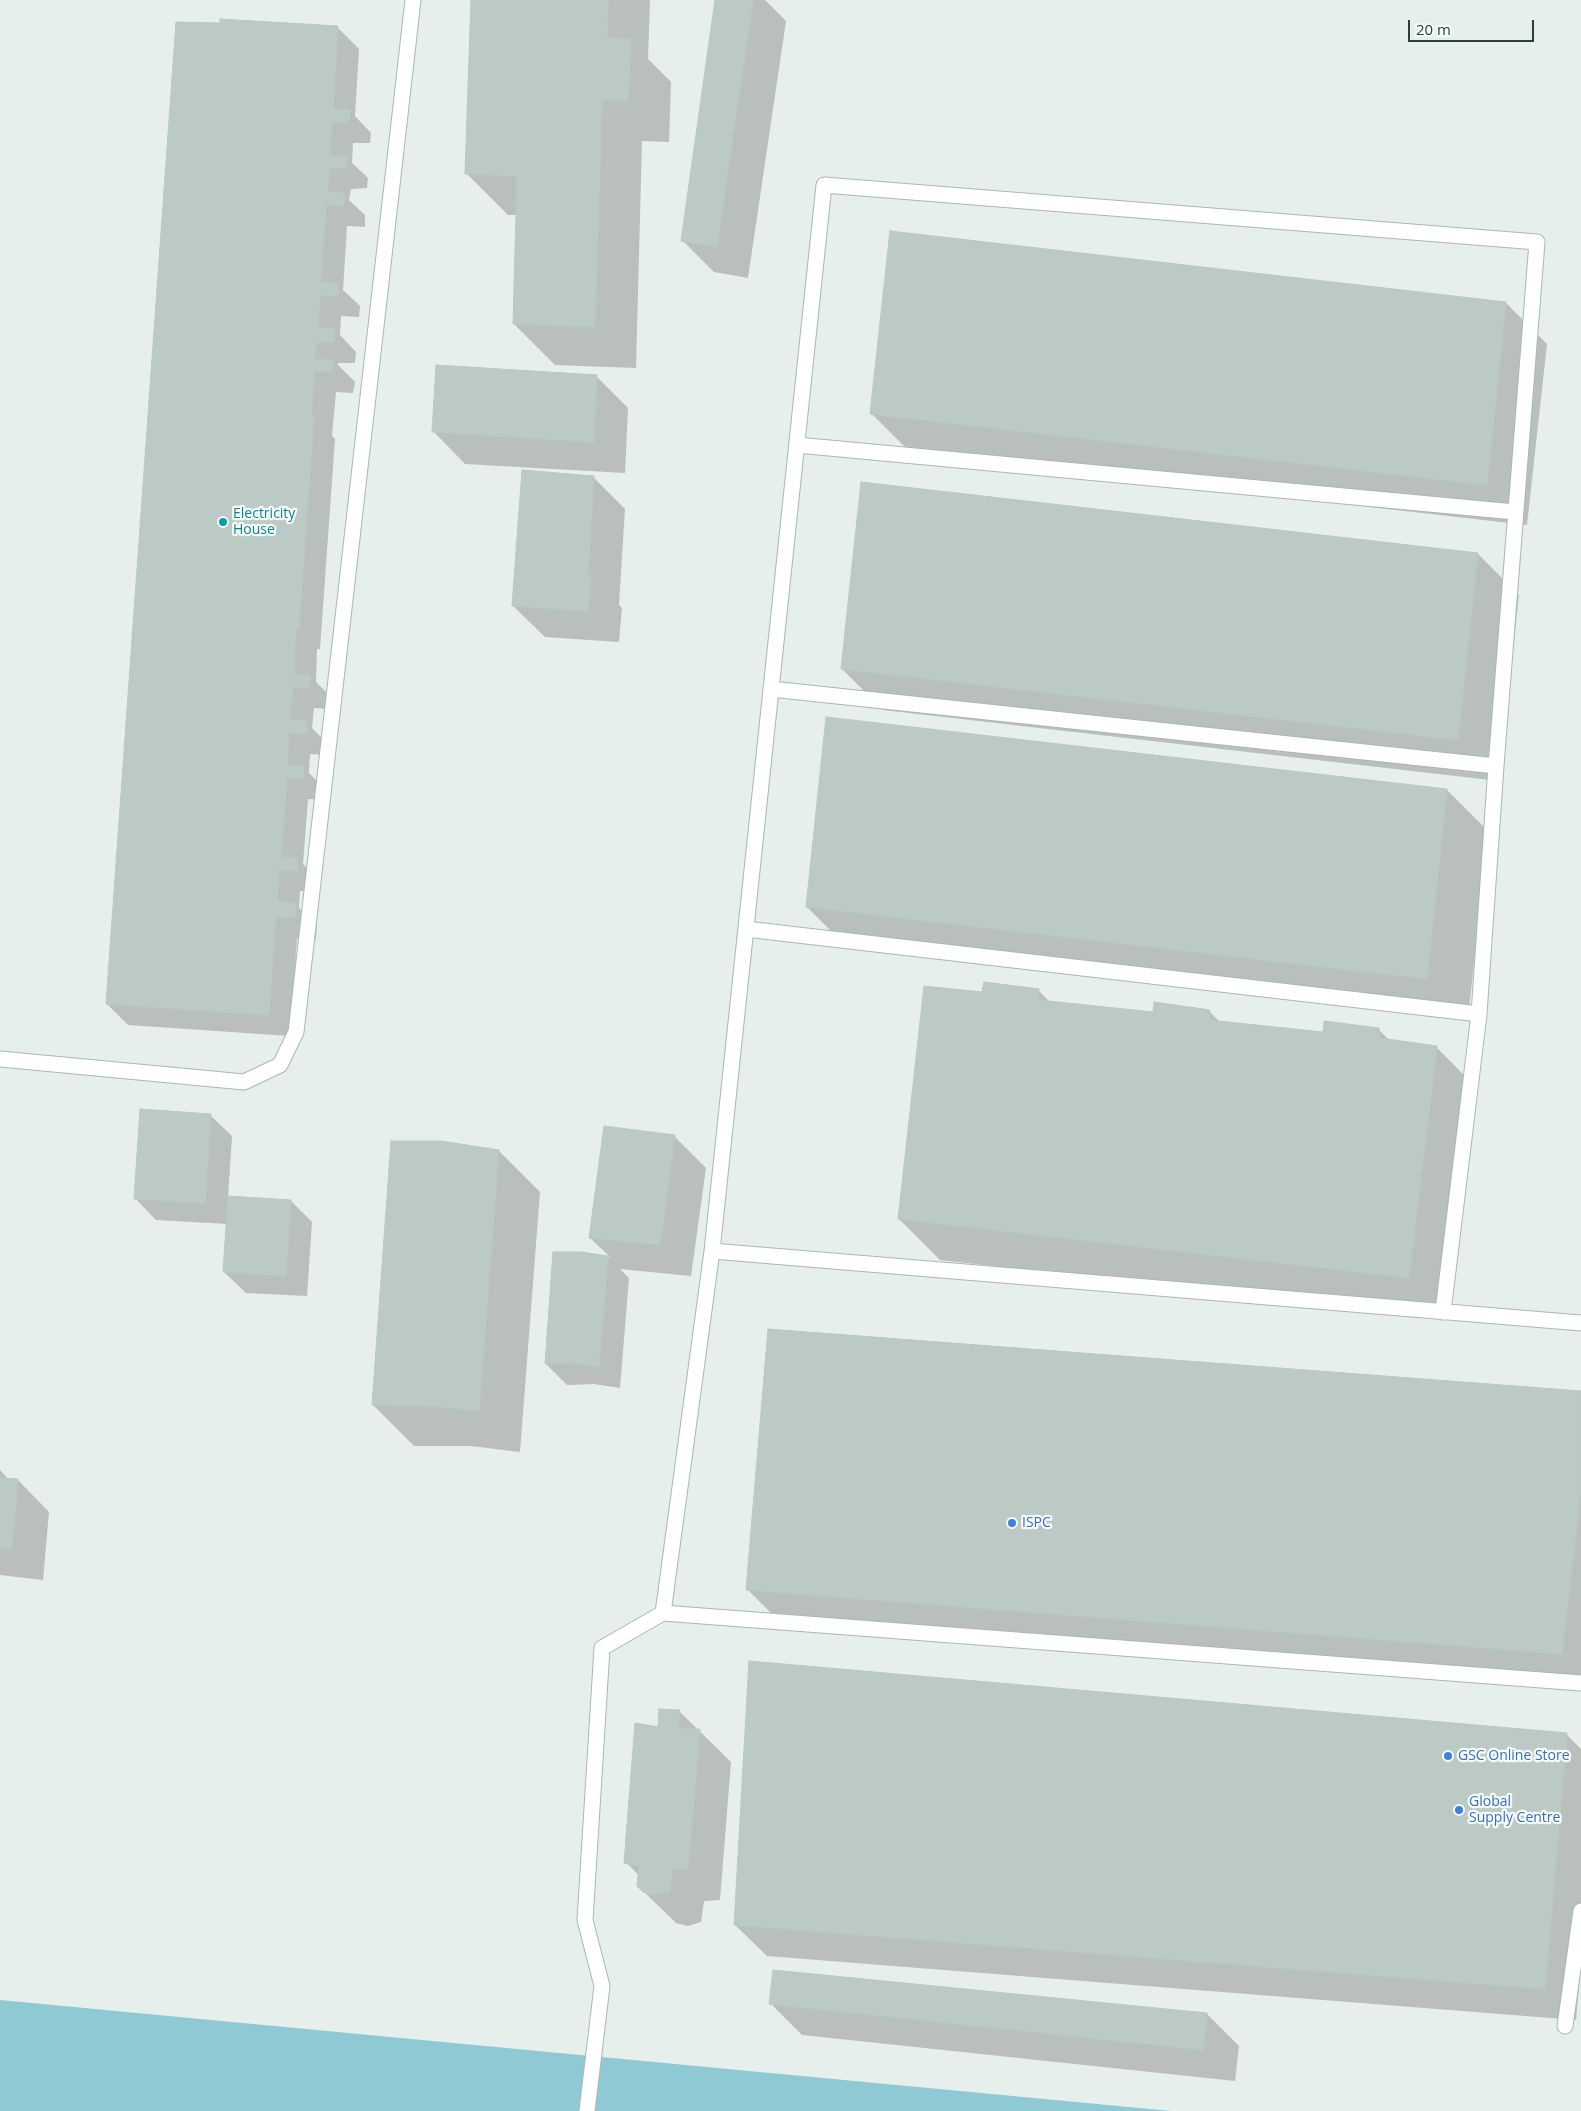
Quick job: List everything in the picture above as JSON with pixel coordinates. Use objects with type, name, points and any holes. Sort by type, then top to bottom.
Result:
[{"type":"lane","points":[[0,1059],[244,1082],[280,1066],[296,1032],[413,0]]},
{"type":"lane","points":[[663,1613],[712,1251],[824,185],[1537,242],[1515,512],[1479,1014],[1443,1312]]},
{"type":"lane","points":[[797,445],[1515,512]]},
{"type":"lane","points":[[772,689],[1496,766]]},
{"type":"lane","points":[[746,929],[1479,1014]]},
{"type":"lane","points":[[712,1251],[1581,1323]]},
{"type":"lane","points":[[587,2111],[602,1986],[585,1920],[602,1648],[663,1613],[1581,1683]]},
{"type":"lane","points":[[1565,2026],[1581,1911]]},
{"type":"water","points":[[0,2000],[1171,2111],[0,2111]]},
{"type":"building","points":[[471,0],[608,0],[607,38],[631,39],[628,101],[602,100],[595,327],[513,324],[517,176],[465,174]]},
{"type":"building","points":[[715,0],[753,0],[717,247],[681,241]]},
{"type":"building","name":"Electricity House","points":[[220,19],[338,26],[333,109],[350,110],[349,122],[332,122],[330,155],[347,156],[347,167],[330,168],[327,192],[344,193],[344,206],[326,205],[321,282],[339,284],[338,296],[320,295],[318,328],[335,329],[334,342],[317,342],[315,359],[334,360],[332,372],[315,371],[311,416],[314,416],[299,628],[296,628],[294,674],[311,676],[309,688],[293,687],[290,719],[307,721],[307,734],[289,733],[287,765],[304,767],[303,779],[287,778],[281,857],[298,858],[297,871],[279,870],[277,900],[296,904],[295,918],[276,917],[269,1015],[106,1004],[176,22],[220,23]]},
{"type":"building","points":[[890,231],[1506,302],[1487,485],[870,414]]},
{"type":"building","points":[[436,365],[597,375],[594,442],[432,432]]},
{"type":"building","points":[[522,470],[594,476],[588,575],[591,575],[588,611],[512,606]]},
{"type":"building","points":[[861,482],[1478,553],[1458,740],[841,669]]},
{"type":"building","points":[[826,717],[1447,789],[1427,979],[806,907]]},
{"type":"building","points":[[984,982],[1039,989],[1039,1000],[1153,1012],[1154,1002],[1210,1010],[1209,1020],[1323,1032],[1324,1021],[1379,1028],[1380,1038],[1437,1046],[1409,1278],[898,1219],[924,986],[982,992]]},
{"type":"building","points":[[140,1109],[211,1114],[205,1203],[134,1199]]},
{"type":"building","points":[[604,1126],[675,1135],[660,1245],[589,1238]]},
{"type":"building","points":[[391,1141],[441,1141],[499,1150],[479,1411],[429,1406],[372,1405]]},
{"type":"building","points":[[228,1196],[291,1200],[286,1276],[223,1272]]},
{"type":"building","points":[[553,1252],[581,1252],[608,1256],[599,1367],[572,1363],[545,1364]]},
{"type":"building","points":[[768,1329],[1581,1391],[1581,1489],[1562,1654],[746,1590]]},
{"type":"building","points":[[0,1478],[18,1479],[12,1549],[0,1547]]},
{"type":"building","points":[[749,1661],[1567,1733],[1545,1989],[734,1925]]},
{"type":"building","points":[[659,1709],[680,1710],[678,1729],[700,1729],[688,1869],[672,1869],[670,1891],[655,1895],[643,1892],[637,1886],[639,1866],[624,1863],[635,1723],[658,1727]]},
{"type":"building","points":[[773,1970],[1207,2013],[1203,2050],[769,2004]]},
{"type":"place","name":"Electricity House","points":[[223,522]]},
{"type":"place","name":"ISPC","points":[[1012,1523]]},
{"type":"place","name":"GSC Online Store","points":[[1448,1756]]},
{"type":"place","name":"Global Supply Centre","points":[[1459,1810]]}]
